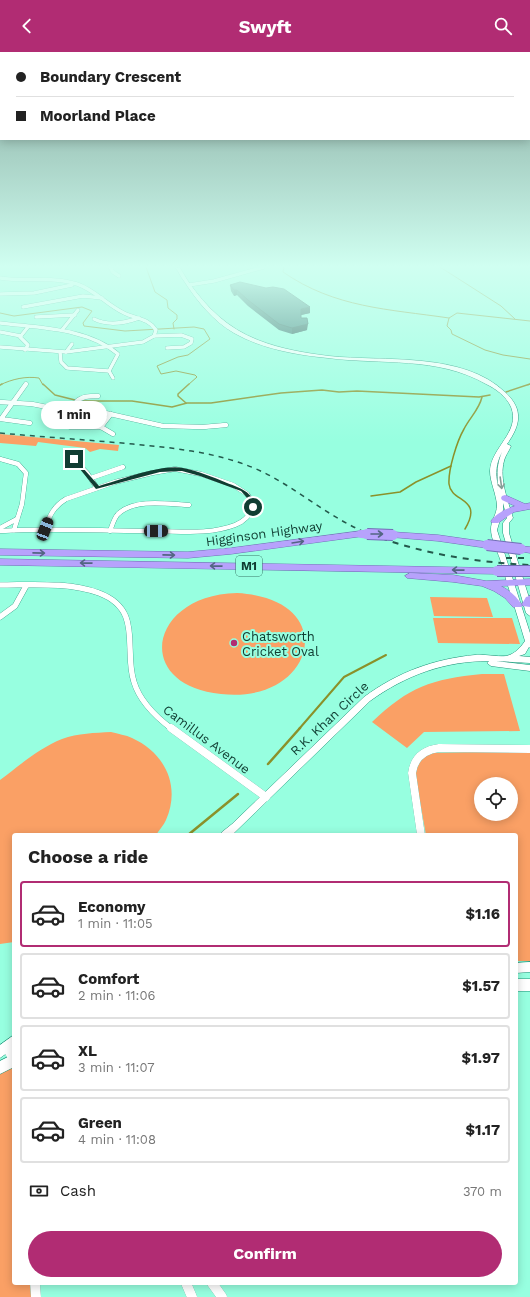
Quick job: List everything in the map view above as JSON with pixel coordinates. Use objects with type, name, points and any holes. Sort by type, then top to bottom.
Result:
[{"type":"highway","points":[[505,498],[527,509]]},
{"type":"highway","points":[[500,506],[509,514]]},
{"type":"highway","points":[[495,521],[509,514],[527,509]]},
{"type":"highway","name":"Higginson Highway","points":[[0,552],[188,555],[218,553],[361,534],[394,534],[438,538],[525,550]]},
{"type":"highway","name":"Higginson Highway","points":[[0,562],[530,571]]},
{"type":"highway","points":[[267,567],[400,575],[483,583],[525,582]]},
{"type":"highway","points":[[483,583],[504,591],[512,598],[526,605]]},
{"type":"street","points":[[15,325],[62,330],[92,338],[118,353],[118,356],[108,371]]},
{"type":"street","points":[[62,330],[66,325]]},
{"type":"street","points":[[151,325],[155,333]]},
{"type":"street","points":[[226,325],[236,332],[274,346],[314,355],[348,359],[422,362],[446,366],[468,372],[492,384],[510,400],[516,416],[516,422],[512,432],[499,453],[494,467],[494,484],[500,506],[495,521],[494,530],[510,583],[526,605]]},
{"type":"street","points":[[234,325],[248,336]]},
{"type":"street","points":[[21,336],[28,327]]},
{"type":"street","points":[[0,332],[21,336]]},
{"type":"street","points":[[0,347],[66,352],[143,342],[155,333],[181,335],[192,339],[191,344],[187,346],[167,348]]},
{"type":"street","points":[[21,336],[21,339],[28,345],[25,350]]},
{"type":"street","points":[[66,352],[72,344]]},
{"type":"street","points":[[0,352],[9,348]]},
{"type":"street","points":[[60,352],[61,362],[67,368],[108,371]]},
{"type":"street","points":[[108,371],[113,378]]},
{"type":"street","points":[[26,384],[1,419],[30,423]]},
{"type":"street","points":[[77,412],[79,406],[76,402],[78,400],[86,396],[98,396]]},
{"type":"street","points":[[0,402],[32,404],[63,411],[110,414],[153,424],[181,428],[226,425]]},
{"type":"street","points":[[63,411],[55,421],[56,424],[78,427],[101,427],[113,434]]},
{"type":"street","points":[[101,427],[110,414]]},
{"type":"street","points":[[503,659],[513,657],[522,652],[529,643],[525,582],[506,533],[506,523],[509,514],[502,489],[500,467],[512,438],[512,432]]},
{"type":"street","points":[[67,452],[91,478],[97,488]]},
{"type":"street","points":[[0,459],[16,462],[24,469],[26,473],[22,504],[14,530]]},
{"type":"street","points":[[91,478],[123,467]]},
{"type":"street","points":[[0,529],[110,531],[187,531],[224,529],[236,525],[246,519],[252,512],[253,503],[249,496],[242,490],[202,475],[182,469],[159,471],[68,497],[59,502],[52,512],[45,529]]},
{"type":"street","points":[[110,531],[116,517],[129,508],[145,504],[189,505]]},
{"type":"street","points":[[0,529],[17,519]]},
{"type":"street","name":"Camillus Avenue","points":[[0,585],[67,587],[89,590],[104,595],[118,605],[128,618],[130,624],[130,663],[133,680],[148,707],[168,725],[266,797]]},
{"type":"street","points":[[0,617],[15,606],[26,586]]},
{"type":"street","name":"R.K. Khan Circle","points":[[233,831],[266,797],[379,689],[394,680],[417,670],[460,660],[475,658],[530,660]]},
{"type":"street","name":"R.K. Khan Circle","points":[[460,660],[530,668]]},
{"type":"street","points":[[421,833],[412,773],[413,766],[420,755],[431,749],[444,747],[530,749]]},
{"type":"street","points":[[518,968],[530,967]]},
{"type":"street","points":[[518,984],[530,985]]},
{"type":"street","points":[[7,1046],[12,1056]]},
{"type":"street","points":[[0,1068],[12,1061]]},
{"type":"street","points":[[35,1285],[36,1297]]},
{"type":"street","points":[[187,1285],[192,1297]]},
{"type":"street","points":[[213,1285],[222,1297]]},
{"type":"shaded area","points":[[0,434],[119,445],[118,451],[100,449],[90,452],[85,448],[38,442],[36,446],[0,443]]},
{"type":"shaded area","name":"Chatsworth Cricket Oval","points":[[237,593],[271,600],[292,613],[303,630],[304,650],[295,668],[278,684],[253,693],[221,694],[193,687],[174,675],[164,659],[163,641],[170,623],[185,608],[207,598]]},
{"type":"shaded area","points":[[430,597],[487,598],[493,617],[434,616]]},
{"type":"shaded area","points":[[433,618],[512,618],[520,644],[438,643]]},
{"type":"shaded area","points":[[482,674],[504,674],[520,731],[424,732],[407,748],[372,722],[398,700],[422,687],[448,679]]},
{"type":"shaded area","points":[[111,732],[130,737],[144,744],[153,752],[167,772],[171,783],[172,795],[165,822],[157,833],[12,833],[12,942],[0,944],[0,780],[37,752],[54,743],[68,737]]},
{"type":"shaded area","points":[[530,752],[530,961],[518,961],[518,833],[426,833],[415,774],[420,762],[430,753]]},
{"type":"shaded area","points":[[12,1061],[12,1285],[35,1285],[37,1297],[0,1297],[0,1069]]},
{"type":"building","points":[[283,325],[304,325],[292,328]]},
{"type":"waterway","points":[[84,325],[125,331],[174,328]]},
{"type":"waterway","points":[[447,325],[452,334],[485,350],[503,355],[530,359]]},
{"type":"waterway","points":[[174,328],[194,327],[204,329],[210,339],[188,355],[178,357],[157,366],[161,374],[176,371],[195,375],[197,377],[188,385]]},
{"type":"waterway","points":[[2,384],[0,385],[9,381],[29,377],[39,378],[43,385]]},
{"type":"waterway","points":[[43,384],[55,395],[75,400]]},
{"type":"waterway","points":[[186,403],[178,396],[178,394],[189,384]]},
{"type":"waterway","points":[[506,392],[530,384],[528,385]]},
{"type":"waterway","points":[[80,401],[132,401],[172,407],[187,403],[211,403],[281,393],[322,390],[339,392],[357,391],[479,397],[490,395]]},
{"type":"waterway","points":[[465,529],[470,519],[471,511],[469,506],[451,490],[449,478],[461,434],[479,406],[482,397]]},
{"type":"waterway","points":[[371,496],[400,492],[416,482],[451,466]]},
{"type":"waterway","points":[[299,729],[344,677],[386,655]]},
{"type":"waterway","points":[[268,764],[300,728]]},
{"type":"waterway","points":[[190,833],[238,794]]},
{"type":"railway","points":[[0,433],[164,447],[209,454],[224,458],[254,468],[269,475],[327,512],[372,535]]},
{"type":"railway","points":[[370,534],[409,547],[449,556],[489,562],[530,565]]},
{"type":"railway","points":[[506,558],[530,558]]},
{"type":"place","name":"Chatsworth Cricket Oval","points":[[234,643]]},
{"type":"route","points":[[74,459],[87,473],[97,488],[159,471],[182,469],[242,490],[252,500],[253,507]]}]
